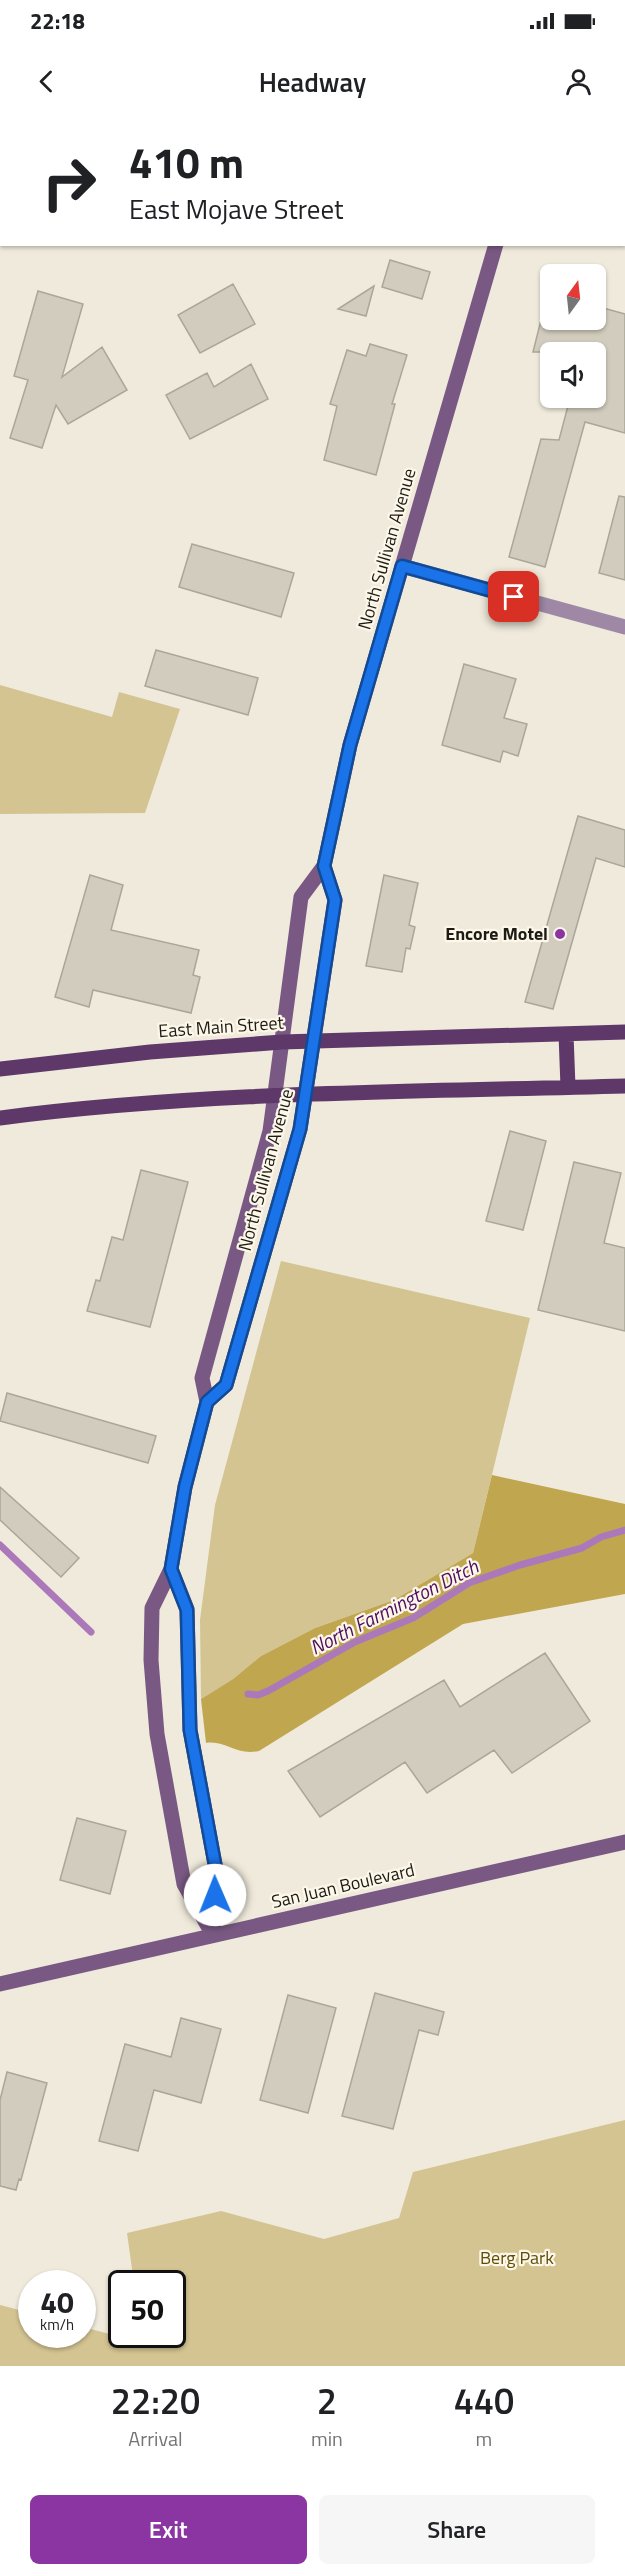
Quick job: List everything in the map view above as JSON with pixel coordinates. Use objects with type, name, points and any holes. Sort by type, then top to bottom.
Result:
[{"type":"main road","name":"North Sullivan Avenue","points":[[213,1935],[184,1884],[157,1734],[151,1660],[152,1608],[171,1569],[185,1487],[207,1402],[202,1378],[270,1131],[301,897],[324,866],[350,745],[495,246]]},
{"type":"main road","name":"North Sullivan Avenue","points":[[207,1402],[226,1385],[297,1140],[307,1095],[335,900],[324,866]]},
{"type":"main road","name":"East Main Street","points":[[0,1069],[150,1052],[282,1042],[625,1032]]},
{"type":"main road","points":[[566,1034],[568,1087]]},
{"type":"main road","points":[[0,1118],[153,1103],[275,1096],[625,1086]]},
{"type":"main road","points":[[171,1569],[187,1610],[190,1730],[217,1875],[213,1935]]},
{"type":"main road","name":"San Juan Boulevard","points":[[0,1984],[625,1842]]},
{"type":"street","points":[[402,566],[625,627]]},
{"type":"green space","points":[[0,685],[112,717],[119,692],[180,709],[145,813],[0,814]]},
{"type":"green space","points":[[281,1261],[530,1318],[473,1553],[394,1600],[315,1628],[261,1656],[233,1679],[201,1699],[200,1620],[215,1505]]},
{"type":"green space","name":"Berg Park","points":[[625,2120],[625,2366],[0,2366],[0,2305],[18,2310],[18,2348],[96,2348],[96,2330],[108,2334],[108,2348],[186,2348],[186,2270],[132,2270],[127,2233],[221,2211],[324,2239],[399,2218],[413,2172]]},
{"type":"shaded area","points":[[492,1475],[625,1504],[625,1594],[463,1624],[259,1751],[237,1750],[219,1744],[206,1743],[201,1699],[233,1679],[261,1656],[315,1628],[394,1600],[473,1553]]},
{"type":"building","points":[[390,260],[430,272],[422,299],[382,287]]},
{"type":"building","points":[[233,284],[255,324],[200,353],[178,315]]},
{"type":"building","points":[[374,286],[366,316],[338,309]]},
{"type":"building","points":[[38,291],[83,304],[62,377],[102,347],[127,390],[68,424],[56,405],[42,448],[10,438],[28,380],[14,376]]},
{"type":"building","points":[[606,309],[625,314],[625,433],[585,422],[545,567],[509,557],[541,439],[559,440],[567,408],[606,408],[606,342],[540,342],[540,352],[533,352],[540,324],[540,330],[606,330]]},
{"type":"building","points":[[370,344],[407,355],[392,404],[395,404],[376,475],[324,460],[337,406],[330,404],[347,350],[366,356]]},
{"type":"building","points":[[251,364],[268,399],[190,439],[166,395],[207,373],[214,387]]},
{"type":"building","points":[[619,496],[625,497],[625,580],[599,573]]},
{"type":"building","points":[[192,544],[294,573],[281,617],[179,587]]},
{"type":"building","points":[[156,650],[258,678],[248,715],[145,686]]},
{"type":"building","points":[[464,664],[516,679],[504,718],[527,724],[518,756],[503,751],[500,762],[442,745]]},
{"type":"building","name":"Encore Motel","points":[[578,816],[625,830],[625,867],[596,858],[553,1009],[525,1002]]},
{"type":"building","points":[[90,875],[123,885],[111,930],[199,950],[193,975],[200,977],[191,1013],[93,990],[89,1007],[55,997]]},
{"type":"building","points":[[384,875],[418,883],[409,925],[415,927],[410,949],[406,948],[402,972],[366,966]]},
{"type":"building","points":[[510,1131],[546,1141],[523,1230],[486,1221]]},
{"type":"building","points":[[574,1162],[621,1173],[604,1243],[625,1248],[625,1331],[538,1310]]},
{"type":"building","points":[[141,1170],[188,1182],[150,1327],[87,1311],[96,1280],[100,1281],[112,1237],[123,1240]]},
{"type":"building","points":[[7,1393],[156,1436],[148,1463],[0,1421]]},
{"type":"building","points":[[0,1487],[79,1558],[61,1577],[0,1520]]},
{"type":"building","points":[[545,1653],[590,1721],[512,1773],[494,1750],[427,1793],[405,1762],[320,1817],[288,1771],[444,1680],[460,1707]]},
{"type":"building","points":[[77,1818],[126,1831],[110,1894],[60,1880]]},
{"type":"building","points":[[375,1993],[444,2012],[438,2035],[419,2030],[393,2129],[342,2116]]},
{"type":"building","points":[[288,1995],[336,2008],[308,2113],[260,2100]]},
{"type":"building","points":[[181,2018],[221,2029],[201,2103],[154,2090],[138,2151],[99,2141],[125,2044],[171,2057]]},
{"type":"building","points":[[7,2072],[47,2083],[21,2180],[19,2179],[16,2190],[0,2186],[0,2100]]},
{"type":"waterway","name":"North Farmington Ditch","points":[[248,1694],[258,1695],[268,1691],[355,1642],[413,1618],[469,1583],[520,1565],[582,1548],[601,1537],[625,1530]]},
{"type":"waterway","name":"North Farmington Ditch","points":[[0,1545],[91,1632]]},
{"type":"place","name":"Encore Motel","points":[[560,934]]},
{"type":"route","points":[[215,1895],[217,1875],[199,1790],[190,1730],[187,1690],[187,1610],[171,1569],[185,1487],[207,1402],[226,1385],[300,1129],[310,1077],[335,900],[324,866],[350,745],[402,566],[514,597]]}]
